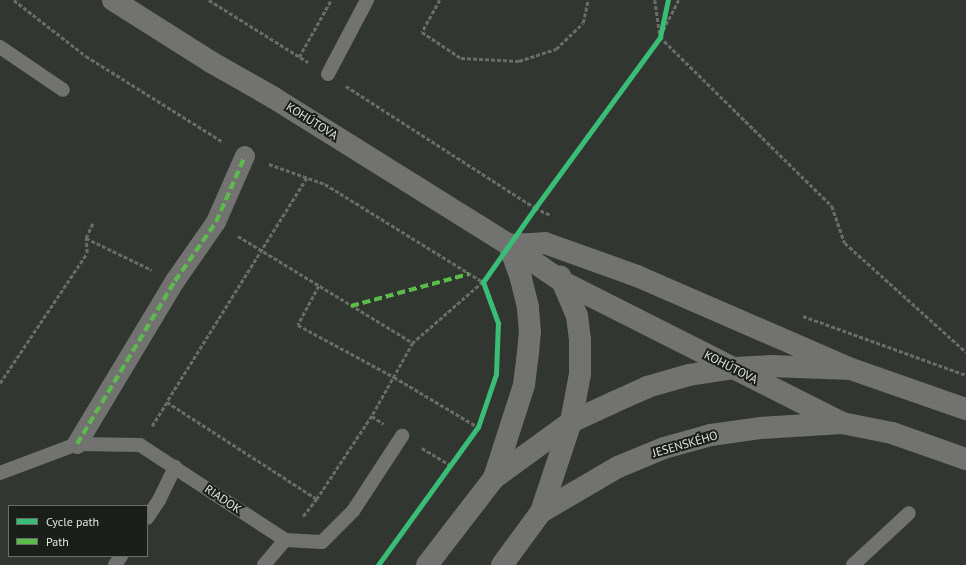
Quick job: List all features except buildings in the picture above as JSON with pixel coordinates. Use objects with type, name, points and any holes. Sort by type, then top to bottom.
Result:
[{"type":"main road","name":"KOHÚTOVA","points":[[113,0],[211,62],[274,98],[509,245],[563,282],[842,423],[892,433],[966,459]]},
{"type":"main road","points":[[494,478],[524,385],[528,353],[528,307],[521,278],[509,245],[545,243],[637,276],[851,369],[966,409]]},
{"type":"main road","name":"JESENSKÉHO","points":[[502,565],[541,512],[571,422],[580,374],[580,340],[577,316],[545,243]]},
{"type":"main road","points":[[427,565],[494,478],[571,422],[647,387],[689,375],[734,368],[770,366],[851,369]]},
{"type":"main road","name":"JESENSKÉHO","points":[[541,512],[618,467],[664,448],[711,435],[760,428],[842,423]]},
{"type":"street","points":[[76,444],[174,281],[216,222],[245,156]]},
{"type":"lane","points":[[328,74],[367,0]]},
{"type":"lane","points":[[0,46],[63,90]]},
{"type":"lane","points":[[264,565],[285,540],[322,542],[354,511],[402,436]]},
{"type":"lane","points":[[0,473],[76,444],[140,445]]},
{"type":"lane","name":"RIADOK","points":[[140,445],[285,540]]},
{"type":"lane","points":[[148,516],[159,500],[175,467]]},
{"type":"lane","points":[[853,565],[909,513]]},
{"type":"path","points":[[210,0],[328,74],[535,208]]},
{"type":"path","points":[[299,57],[331,0]]},
{"type":"path","points":[[440,0],[422,32],[461,58],[518,61],[556,49],[583,23],[588,0]]},
{"type":"path","points":[[655,0],[660,37],[832,206],[845,243],[966,352]]},
{"type":"path","points":[[655,44],[679,0]]},
{"type":"path","points":[[660,37],[664,15]]},
{"type":"path","points":[[140,445],[307,178]]},
{"type":"path","points":[[167,402],[317,499],[372,416],[413,343],[483,282],[539,202]]},
{"type":"path","points":[[0,383],[87,253],[86,238],[93,222]]},
{"type":"path","points":[[216,222],[413,343]]},
{"type":"path","points":[[86,238],[174,281]]},
{"type":"path","points":[[483,282],[485,289]]},
{"type":"path","points":[[319,286],[298,325],[394,377],[478,427]]},
{"type":"path","points":[[473,433],[478,427],[480,420]]},
{"type":"path","points":[[446,472],[455,459]]},
{"type":"marked path","points":[[77,444],[175,281],[216,222],[245,156]]},
{"type":"marked path","points":[[351,306],[469,274]]},
{"type":"cycle path","points":[[378,565],[478,427],[496,374],[498,323],[483,282],[660,37],[668,0]]}]
